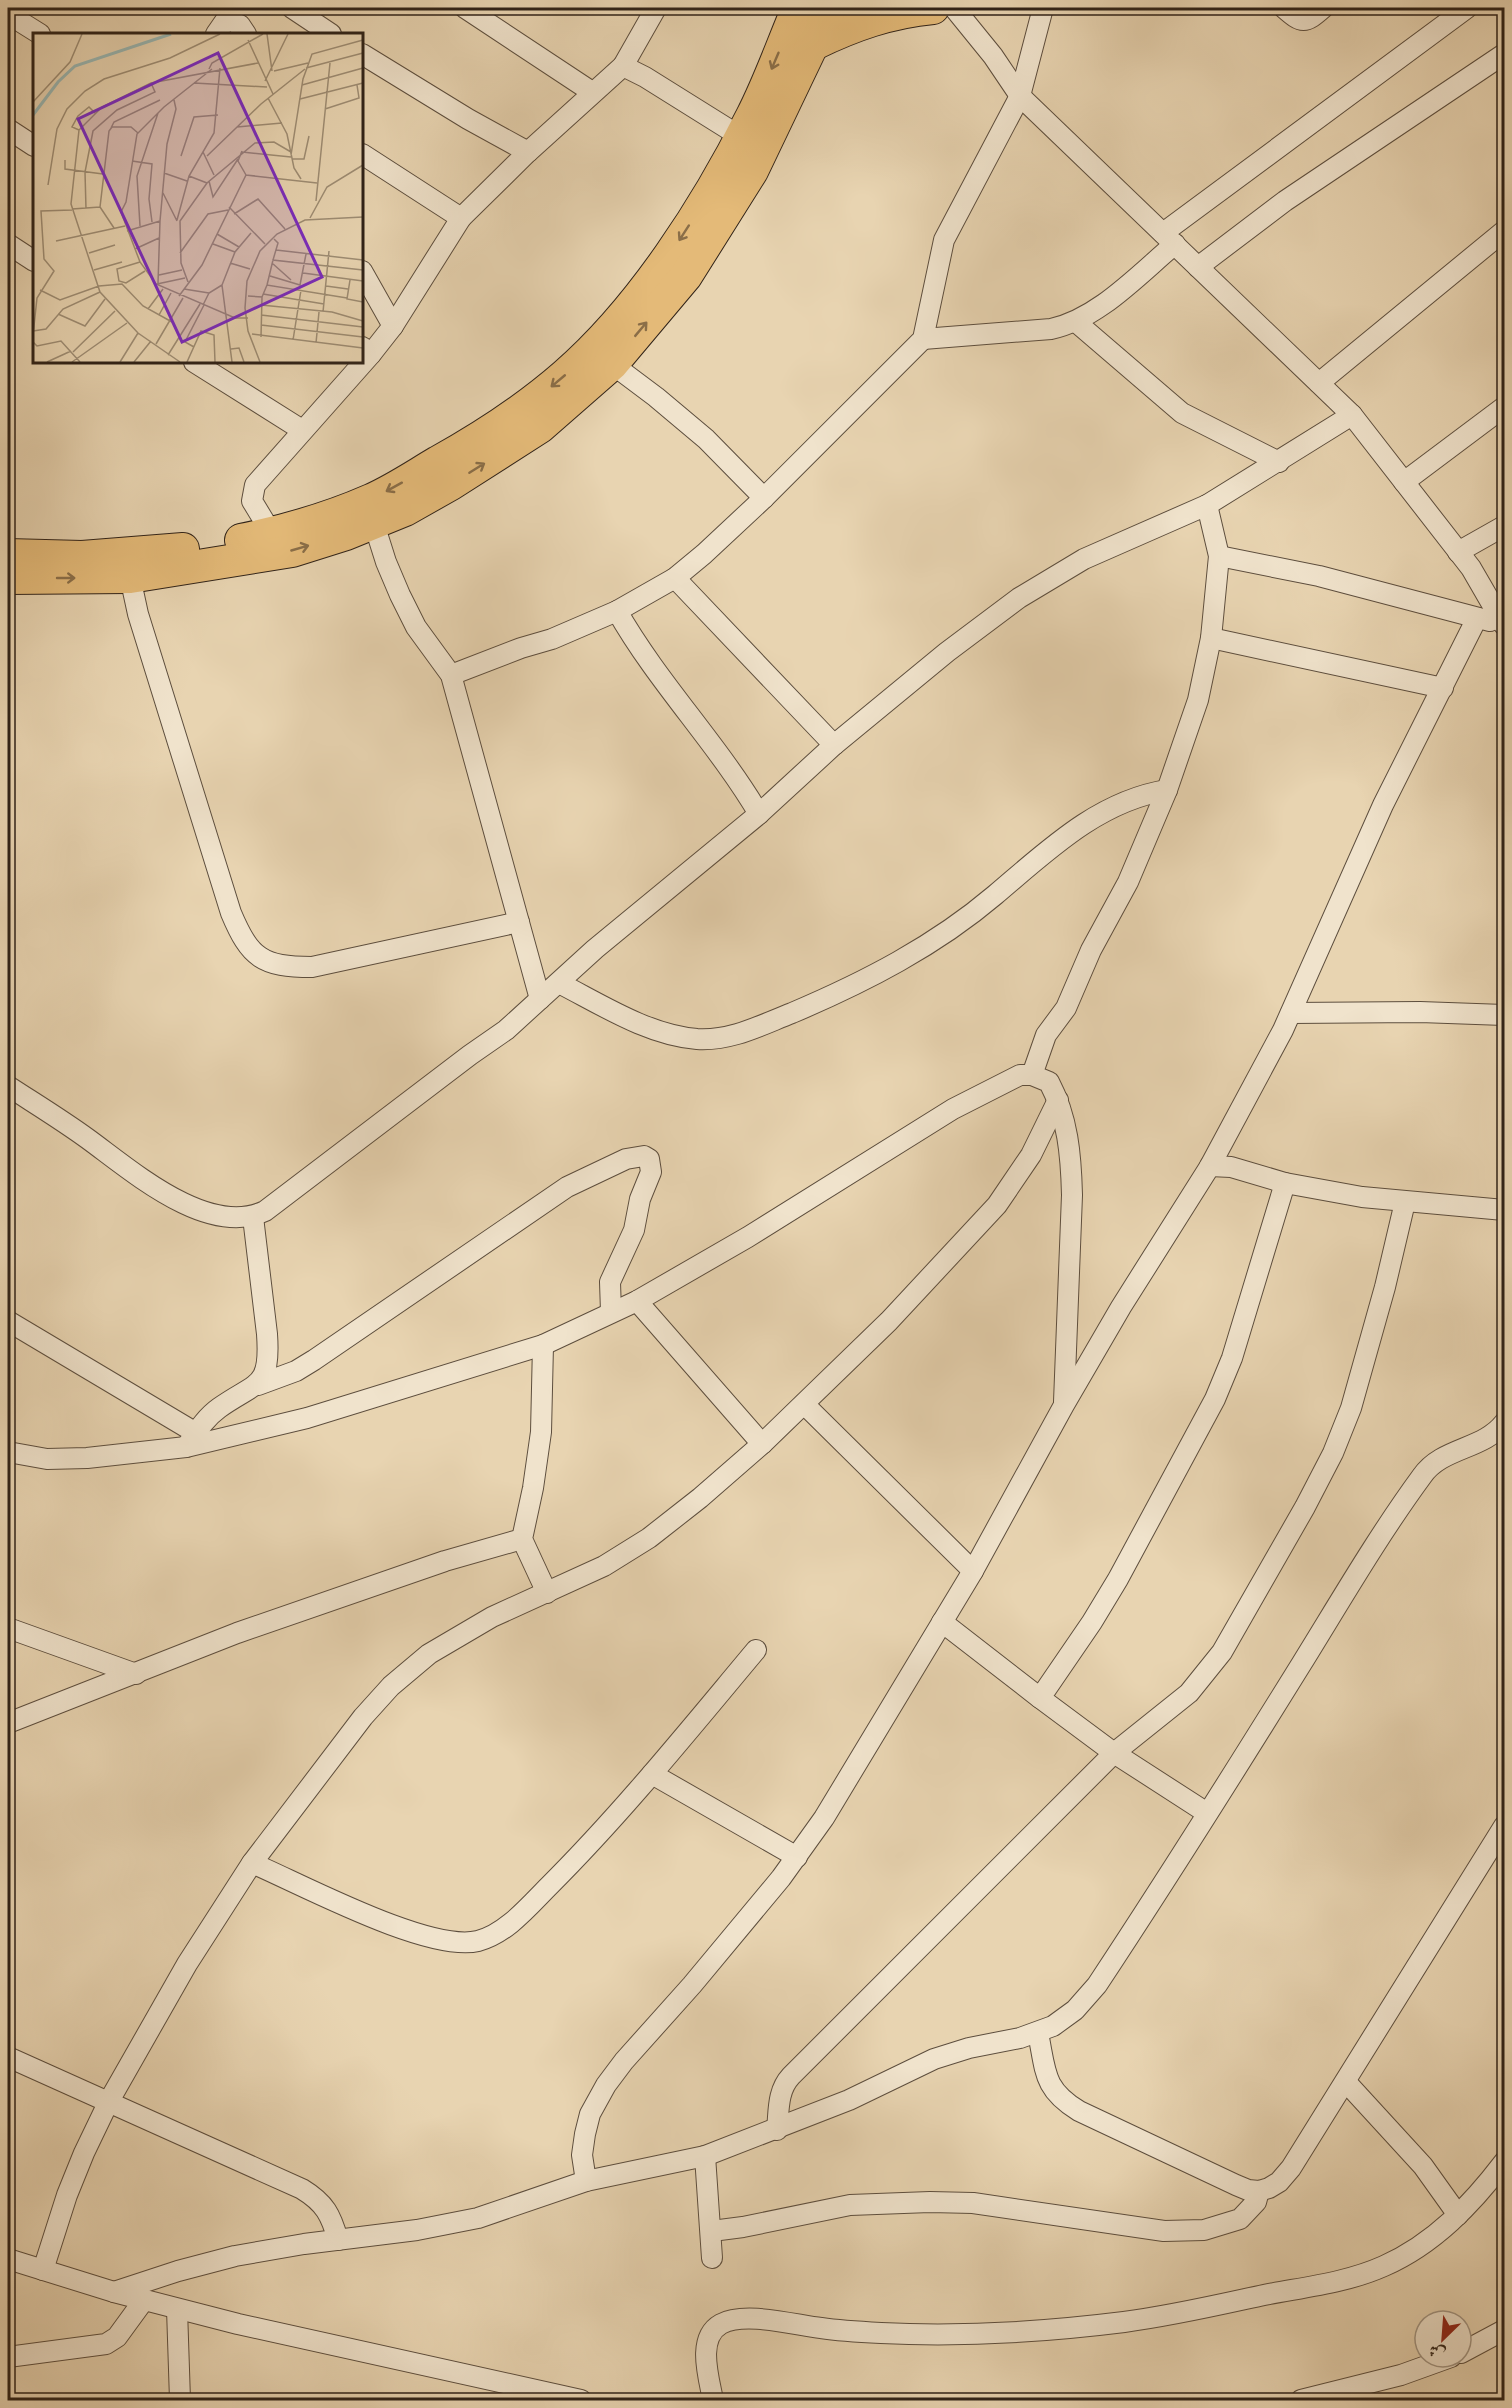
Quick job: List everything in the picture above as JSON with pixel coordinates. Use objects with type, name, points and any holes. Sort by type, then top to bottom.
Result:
[{"type":"main road","points":[[8,555],[82,557],[165,551],[272,534],[372,499],[479,439],[527,406],[566,374],[604,336],[676,246],[705,201],[753,114],[798,8]]},
{"type":"main road","points":[[8,578],[130,577],[292,551],[374,524],[405,510],[540,428],[612,364],[686,276],[752,171],[830,8]]},
{"type":"main road","points":[[814,44],[850,26],[881,16],[907,10],[946,8]]},
{"type":"street","points":[[292,8],[330,33]]},
{"type":"street","points":[[465,8],[592,92]]},
{"type":"street","points":[[366,350],[393,326],[461,218],[528,152],[623,66],[656,8]]},
{"type":"street","points":[[946,8],[988,50],[1020,96],[1352,415],[1458,552],[1504,624]]},
{"type":"street","points":[[451,675],[520,648],[552,639],[617,611],[675,578],[764,498],[923,339],[944,240],[1020,96],[1043,8]]},
{"type":"street","points":[[1284,8],[1304,21],[1310,20],[1323,8]]},
{"type":"street","points":[[923,339],[1051,329],[1089,316],[1169,238],[1467,8]]},
{"type":"street","points":[[8,14],[38,33]]},
{"type":"street","points":[[217,33],[225,21],[229,20],[240,25],[245,33]]},
{"type":"street","points":[[1197,267],[1286,201],[1504,54]]},
{"type":"street","points":[[363,55],[468,119],[528,152]]},
{"type":"street","points":[[623,66],[741,136]]},
{"type":"street","points":[[8,129],[33,145]]},
{"type":"street","points":[[363,155],[461,218]]},
{"type":"street","points":[[1318,383],[1504,231]]},
{"type":"street","points":[[8,244],[33,260]]},
{"type":"street","points":[[363,273],[393,326]]},
{"type":"street","points":[[1076,322],[1182,414],[1279,462]]},
{"type":"street","points":[[196,363],[302,430]]},
{"type":"street","points":[[272,534],[252,501],[251,494],[261,477],[356,363]]},
{"type":"street","points":[[612,364],[706,439],[764,498]]},
{"type":"street","points":[[1404,482],[1504,407]]},
{"type":"street","points":[[8,1086],[162,1191],[212,1213],[232,1219],[253,1217],[266,1211],[507,1030],[594,949],[759,814],[834,745],[947,652],[1019,598],[1084,559],[1208,505],[1352,415]]},
{"type":"street","points":[[1032,1075],[1046,1035],[1066,1008],[1091,950],[1128,882],[1167,790],[1198,700],[1211,638],[1219,556],[1208,505]]},
{"type":"street","points":[[374,524],[386,562],[416,627],[451,675],[540,999]]},
{"type":"street","points":[[1458,552],[1504,526]]},
{"type":"street","points":[[1219,556],[1318,576],[1504,624]]},
{"type":"street","points":[[130,577],[138,614],[231,913],[242,938],[251,951],[266,961],[286,967],[312,967],[519,922]]},
{"type":"street","points":[[675,578],[834,745]]},
{"type":"street","points":[[617,611],[636,645],[744,788],[759,814]]},
{"type":"street","points":[[586,2181],[582,2155],[585,2134],[590,2114],[606,2085],[797,1857],[843,1788],[973,1571],[1064,1405],[1133,1287],[1210,1166],[1291,1013],[1383,805],[1477,618]]},
{"type":"street","points":[[1211,638],[1443,688]]},
{"type":"street","points":[[559,983],[623,1017],[664,1033],[697,1039],[723,1037],[752,1030],[859,984],[931,943],[980,908],[1079,826],[1122,803],[1148,793],[1167,790]]},
{"type":"street","points":[[1291,1013],[1420,1012],[1504,1015]]},
{"type":"street","points":[[8,1452],[47,1459],[87,1458],[307,1418],[543,1345],[637,1301],[748,1237],[953,1109],[1020,1075],[1032,1075],[1049,1082],[1058,1100],[1068,1135],[1072,1195],[1064,1405]]},
{"type":"street","points":[[44,2270],[67,2195],[84,2153],[109,2101],[187,1964],[252,1863],[363,1717],[391,1686],[429,1654],[492,1617],[604,1566],[649,1538],[700,1498],[762,1444],[890,1321],[997,1204],[1031,1155],[1058,1100]]},
{"type":"street","points":[[191,1440],[220,1407],[258,1385],[296,1371],[314,1360],[567,1187],[626,1159],[644,1156],[649,1159],[651,1172],[640,1199],[634,1230],[610,1282],[611,1312]]},
{"type":"street","points":[[1210,1166],[1231,1167],[1285,1183],[1362,1197],[1504,1210]]},
{"type":"street","points":[[1040,1698],[1092,1622],[1118,1579],[1215,1399],[1232,1358],[1285,1183]]},
{"type":"street","points":[[777,2130],[781,2092],[791,2076],[1114,1753],[1174,1705],[1208,1672],[1234,1634],[1305,1508],[1333,1453],[1351,1408],[1385,1287],[1405,1202]]},
{"type":"street","points":[[253,1217],[268,1352],[266,1370],[258,1385]]},
{"type":"street","points":[[637,1301],[762,1444]]},
{"type":"street","points":[[8,1321],[191,1440]]},
{"type":"street","points":[[543,1345],[541,1432],[533,1488],[522,1539],[547,1593]]},
{"type":"street","points":[[804,1404],[973,1571]]},
{"type":"street","points":[[114,2292],[178,2271],[235,2256],[417,2230],[478,2218],[586,2181],[705,2157],[849,2100],[934,2059],[969,2048],[1038,2033],[1053,2026],[1075,2010],[1097,1985],[1373,1549],[1424,1473],[1441,1458],[1496,1434],[1504,1423]]},
{"type":"street","points":[[8,1722],[237,1633],[445,1561],[522,1539]]},
{"type":"street","points":[[942,1622],[1114,1753],[1207,1813]]},
{"type":"street","points":[[8,1628],[136,1674]]},
{"type":"street","points":[[252,1863],[418,1935],[448,1942],[478,1941],[500,1931],[527,1908],[579,1856],[652,1774],[756,1650]]},
{"type":"street","points":[[652,1774],[797,1857]]},
{"type":"street","points":[[1038,2033],[1046,2074],[1053,2091],[1065,2102],[1080,2112],[1236,2185],[1248,2190],[1259,2191],[1279,2182],[1290,2168],[1504,1827]]},
{"type":"street","points":[[8,2057],[302,2189],[318,2198],[326,2210],[338,2240]]},
{"type":"street","points":[[1346,2082],[1423,2166],[1458,2215]]},
{"type":"street","points":[[705,2157],[712,2231],[712,2258]]},
{"type":"street","points":[[713,2400],[708,2372],[707,2340],[714,2329],[724,2322],[753,2320],[882,2333],[944,2334],[1124,2322],[1347,2280],[1384,2266],[1432,2237],[1458,2215],[1504,2162]]},
{"type":"street","points":[[712,2231],[743,2227],[850,2205],[930,2202],[973,2203],[1164,2231],[1204,2230],[1240,2219],[1248,2212],[1259,2191]]},
{"type":"street","points":[[8,2259],[177,2309],[581,2400]]},
{"type":"street","points":[[8,2357],[106,2344],[117,2337],[144,2300]]},
{"type":"street","points":[[177,2309],[180,2400]]},
{"type":"street","points":[[1473,2347],[1504,2330]]},
{"type":"street","points":[[1301,2400],[1339,2396],[1418,2369]]}]
